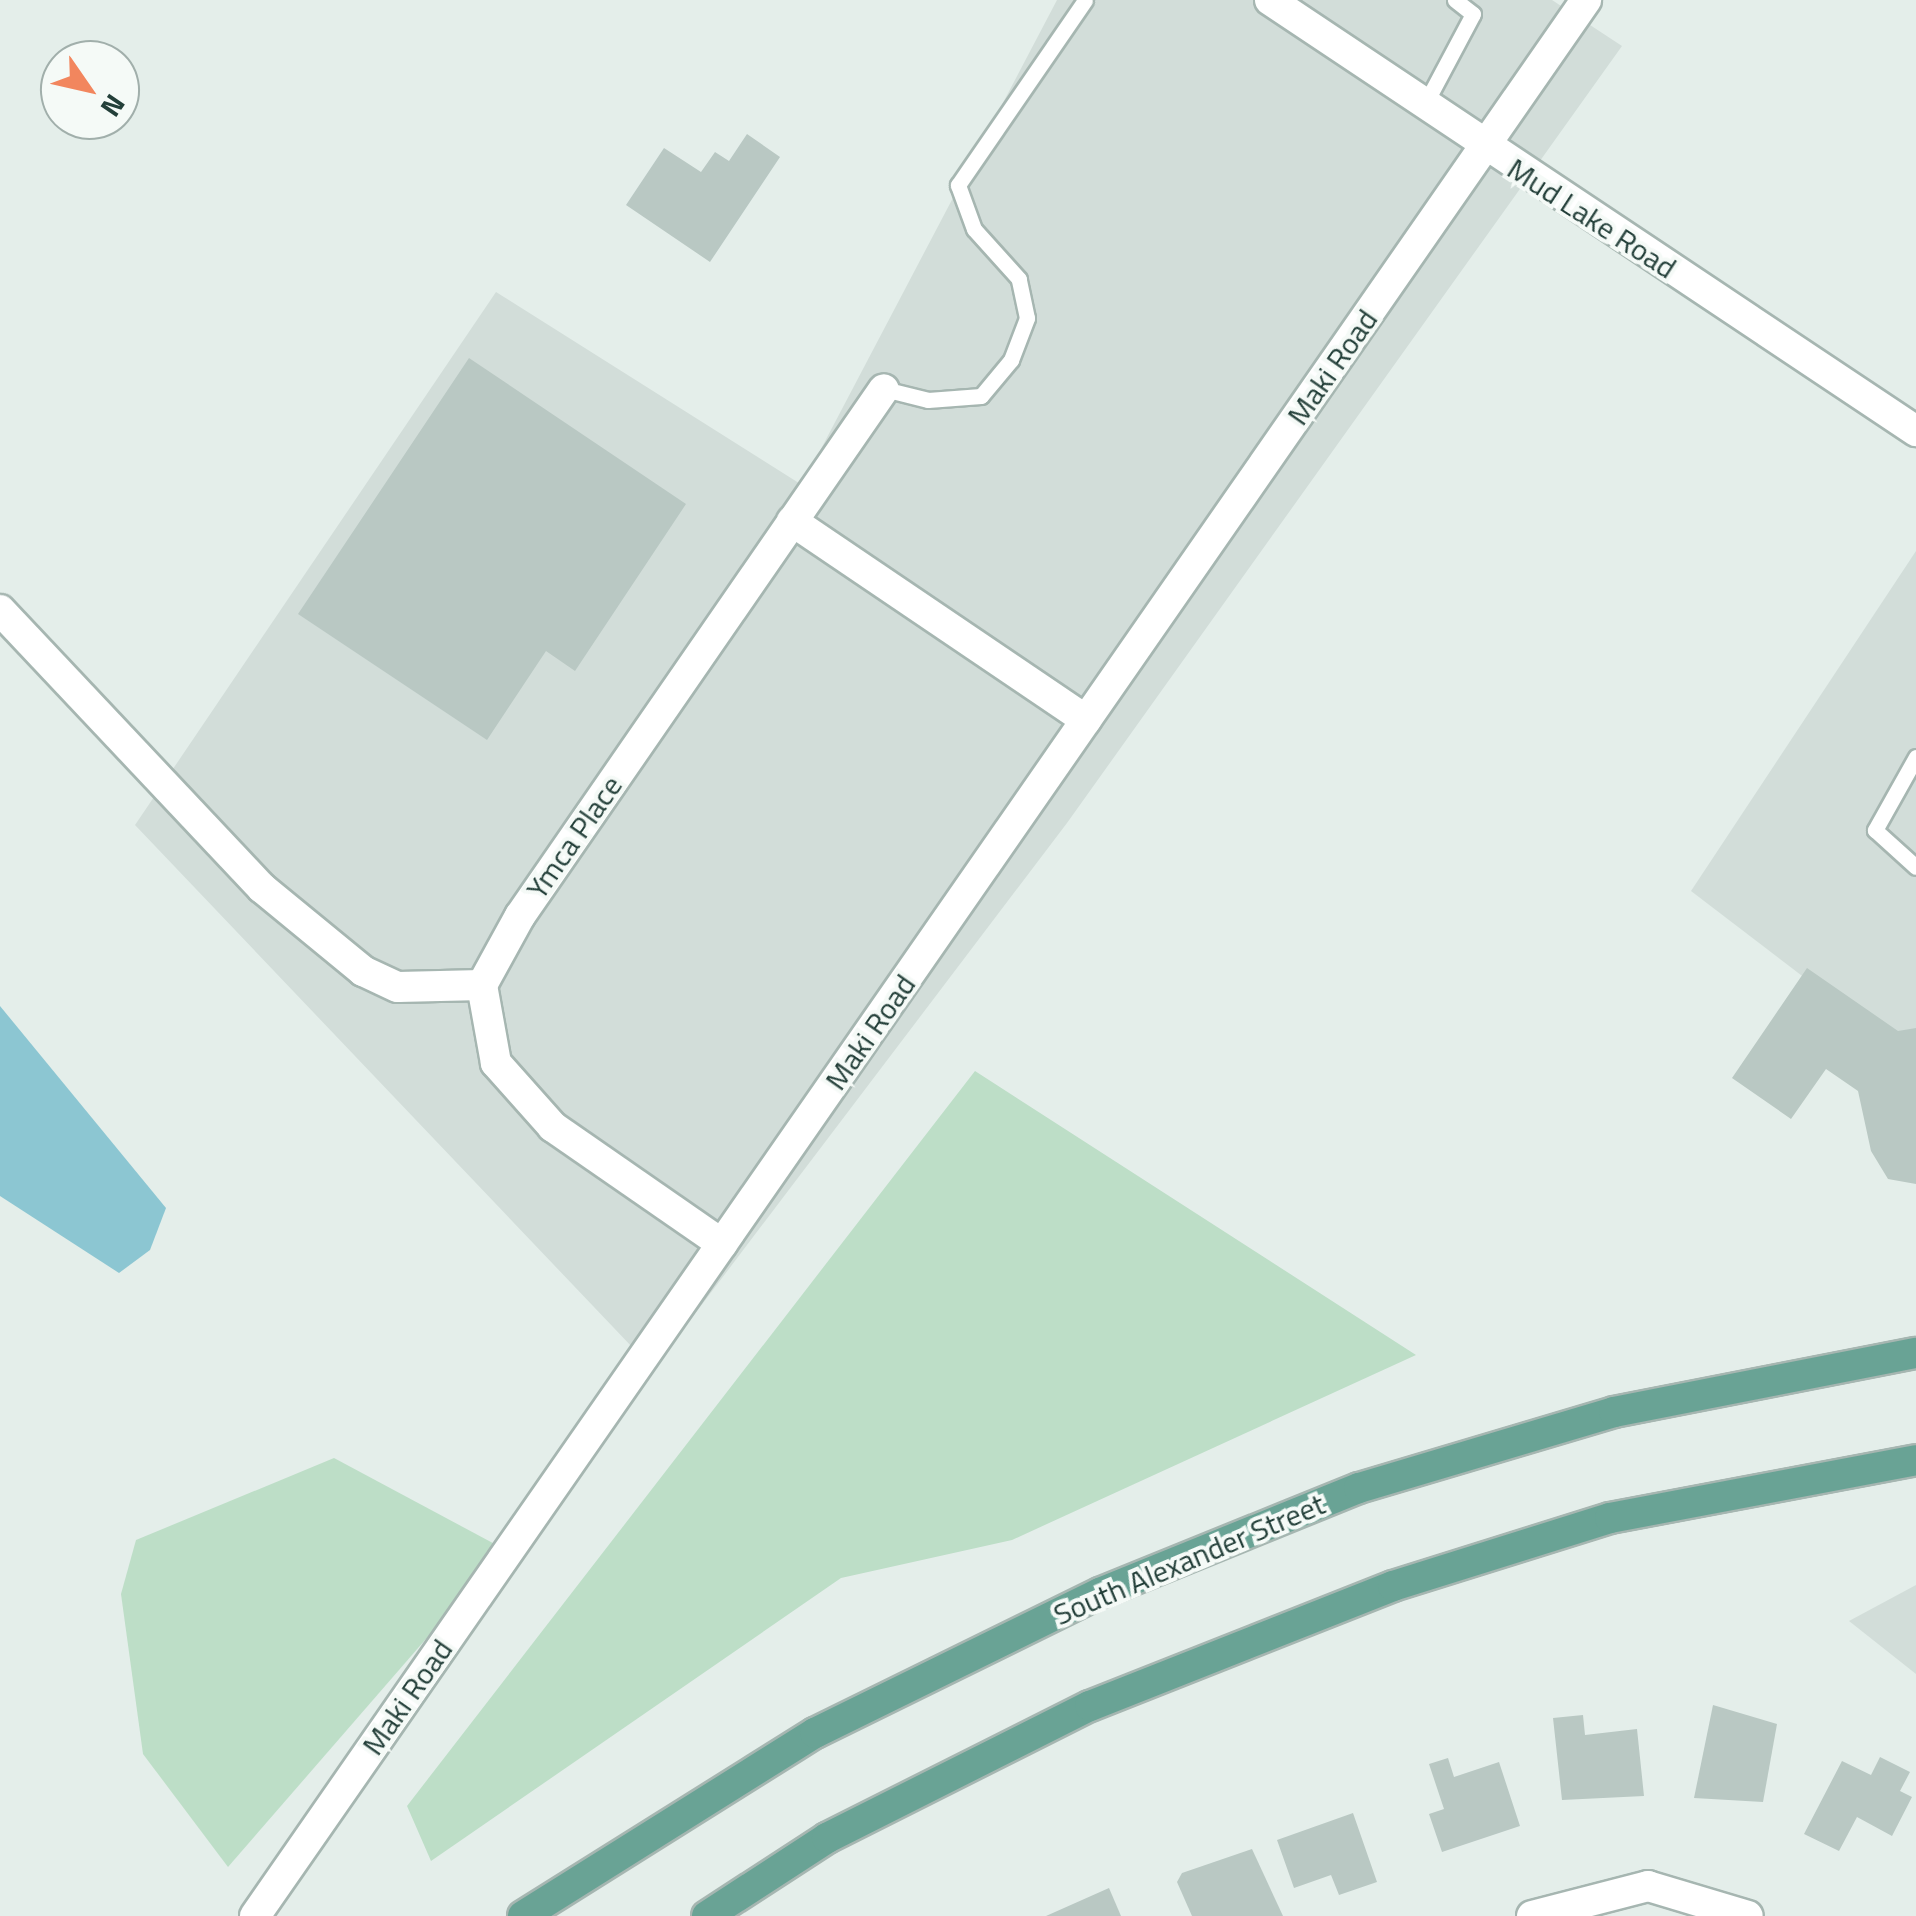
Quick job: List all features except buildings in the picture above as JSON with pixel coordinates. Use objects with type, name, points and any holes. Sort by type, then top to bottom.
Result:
[{"type":"main road","name":"South Alexander Street","points":[[523,1916],[815,1733],[1100,1593],[1359,1488],[1614,1412],[1916,1353]]},
{"type":"main road","points":[[707,1916],[827,1838],[1090,1706],[1393,1586],[1610,1518],[1916,1460]]},
{"type":"street","name":"Mud Lake Road","points":[[1270,0],[1484,147],[1916,431]]},
{"type":"street","name":"Maki Road","points":[[255,1916],[1586,0]]},
{"type":"street","name":"Ymca Place","points":[[482,985],[520,916],[884,388]]},
{"type":"street","points":[[792,522],[1086,720]]},
{"type":"street","points":[[0,610],[262,888],[363,971],[418,990],[482,985],[496,1063],[552,1127],[722,1244]]},
{"type":"street","points":[[1532,1916],[1648,1886],[1748,1916]]},
{"type":"lane","points":[[884,388],[928,400],[980,396],[1011,360],[1027,318],[1019,279],[974,229],[958,184],[1086,0]]},
{"type":"lane","points":[[1424,106],[1473,14],[1455,0]]},
{"type":"lane","points":[[1916,758],[1875,830],[1916,867]]},
{"type":"shaded area","points":[[1057,0],[1552,0],[1622,46],[1067,823],[653,1369],[135,825],[496,292],[802,485]]},
{"type":"shaded area","points":[[1916,551],[1916,1063],[1691,891]]},
{"type":"shaded area","points":[[1916,1585],[1916,1674],[1849,1621]]},
{"type":"green space","points":[[975,1071],[1416,1355],[1012,1540],[841,1578],[431,1861],[407,1806]]},
{"type":"green space","points":[[334,1458],[504,1549],[228,1867],[143,1754],[121,1594],[136,1540]]},
{"type":"water","points":[[0,1006],[166,1208],[150,1250],[119,1273],[0,1196]]}]
